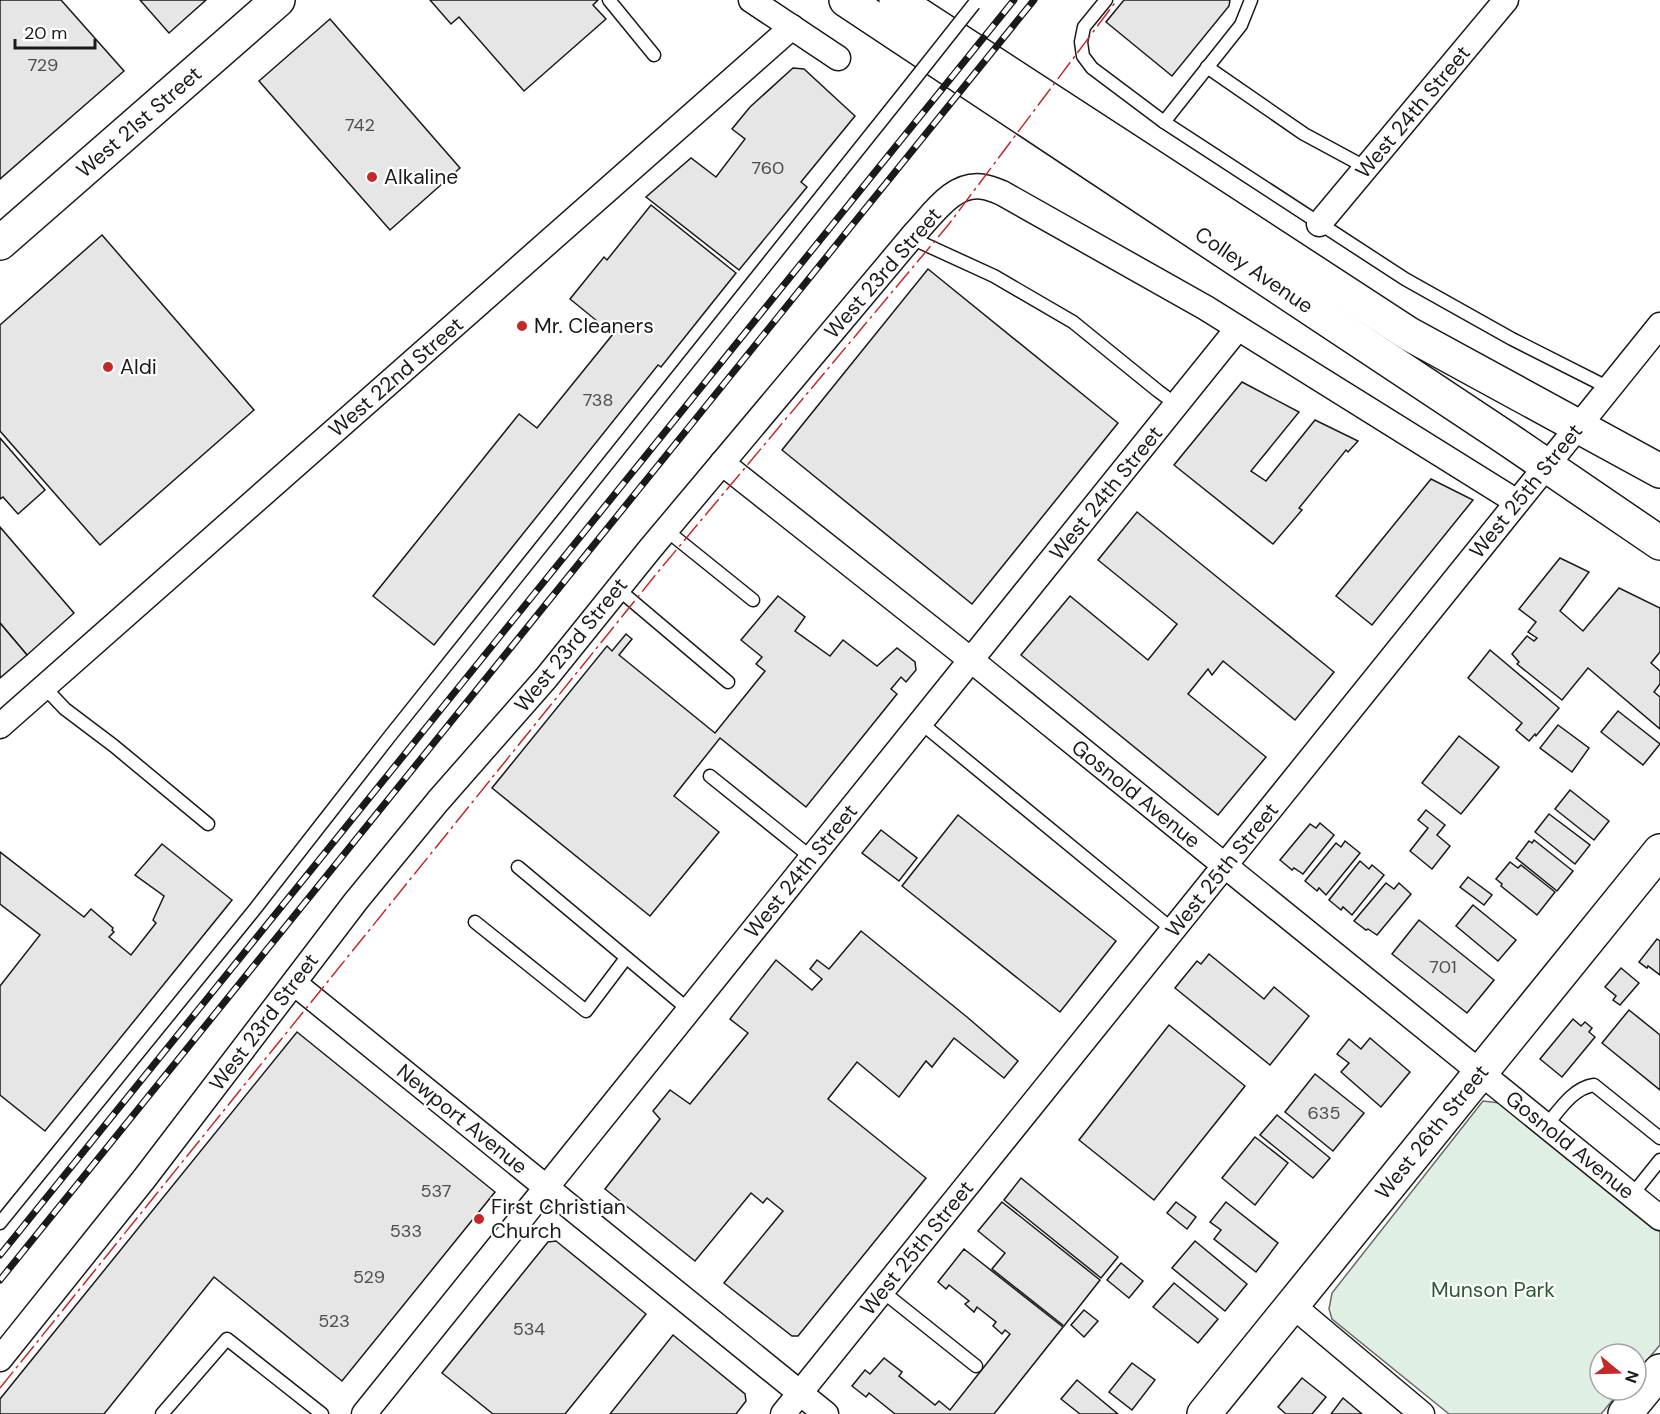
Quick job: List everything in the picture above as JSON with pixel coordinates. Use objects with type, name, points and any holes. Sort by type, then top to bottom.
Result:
[{"type":"main road","name":"West 21st Street","points":[[0,243],[278,0]]},
{"type":"main road","name":"Colley Avenue","points":[[846,0],[1660,543]]},
{"type":"main road","name":"Colley Avenue","points":[[896,0],[1409,334],[1660,471]]},
{"type":"main road","name":"West 26th Street","points":[[1204,1414],[1660,851]]},
{"type":"main road","points":[[1625,1414],[1660,1371]]},
{"type":"street","points":[[751,0],[838,58]]},
{"type":"street","name":"West 24th Street","points":[[1319,224],[1506,0]]},
{"type":"street","name":"West 22nd Street","points":[[0,726],[792,27]]},
{"type":"street","name":"West 23rd Street","points":[[0,1359],[144,1179],[356,901],[438,801],[546,678],[666,530],[911,237],[952,194],[967,187],[984,186],[1002,193],[1206,308],[1517,502]]},
{"type":"street","name":"West 25th Street","points":[[783,1414],[1660,325]]},
{"type":"street","name":"West 24th Street","points":[[364,1414],[1238,328]]},
{"type":"street","name":"Gosnold Avenue","points":[[722,464],[971,660],[1660,1218]]},
{"type":"street","name":"Newport Avenue","points":[[294,983],[826,1414]]},
{"type":"street","points":[[1292,1305],[1422,1414]]},
{"type":"lane","points":[[609,0],[654,55]]},
{"type":"lane","points":[[1106,0],[1084,27],[1081,42],[1083,56],[1092,68],[1164,122],[1415,284],[1512,339],[1609,388]]},
{"type":"lane","points":[[1164,122],[1241,26],[1251,0]]},
{"type":"lane","points":[[0,1223],[255,909],[390,736],[974,4]]},
{"type":"lane","points":[[1207,67],[1304,134],[1367,168]]},
{"type":"lane","points":[[911,237],[994,276],[1073,322],[1177,405]]},
{"type":"lane","points":[[666,530],[753,600]]},
{"type":"lane","points":[[618,589],[728,682]]},
{"type":"lane","points":[[44,687],[65,710],[114,746],[208,824]]},
{"type":"lane","points":[[921,723],[1173,930]]},
{"type":"lane","points":[[710,776],[812,858]]},
{"type":"lane","points":[[518,867],[689,1010]]},
{"type":"lane","points":[[475,922],[586,1011],[626,958]]},
{"type":"lane","points":[[1546,1126],[1565,1102],[1582,1087],[1594,1085],[1660,1138]]},
{"type":"lane","points":[[1632,1195],[1660,1160]]},
{"type":"lane","points":[[882,1291],[976,1366]]},
{"type":"lane","points":[[162,1414],[227,1339],[322,1414]]},
{"type":"green space","name":"Munson Park","points":[[1483,1101],[1500,1103],[1660,1232],[1660,1345],[1648,1359],[1648,1342],[1588,1342],[1588,1402],[1611,1402],[1601,1414],[1449,1414],[1332,1319],[1329,1309],[1332,1293]]},
{"type":"building","points":[[0,0],[61,0],[124,71],[0,179]]},
{"type":"building","points":[[140,0],[206,0],[169,33]]},
{"type":"building","points":[[430,0],[598,0],[593,5],[606,19],[524,91],[459,17],[451,24]]},
{"type":"building","points":[[1124,0],[1230,0],[1229,6],[1172,76],[1106,22]]},
{"type":"building","points":[[330,19],[460,168],[390,230],[259,81]]},
{"type":"building","points":[[793,68],[804,69],[855,116],[801,182],[807,187],[739,270],[646,197],[691,158],[716,177],[745,139],[732,129],[750,107]]},
{"type":"building","points":[[651,205],[736,273],[661,367],[658,365],[434,645],[373,596],[519,414],[537,428],[613,334],[570,299],[604,257],[607,260]]},
{"type":"building","name":"Aldi","points":[[102,235],[254,410],[100,545],[0,431],[0,325]]},
{"type":"building","points":[[928,269],[1118,423],[972,604],[782,450]]},
{"type":"building","points":[[1242,382],[1299,412],[1251,471],[1266,481],[1315,420],[1358,441],[1348,452],[1346,450],[1299,508],[1302,510],[1273,544],[1174,465]]},
{"type":"building","points":[[0,438],[45,490],[18,514],[3,497],[0,499]]},
{"type":"building","points":[[1431,479],[1473,500],[1372,625],[1336,596]]},
{"type":"building","points":[[1137,512],[1334,672],[1295,720],[1223,661],[1212,675],[1208,669],[1188,694],[1266,757],[1218,815],[1021,655],[1070,596],[1148,660],[1177,624],[1098,560]]},
{"type":"building","points":[[0,527],[74,613],[27,655],[0,623]]},
{"type":"building","points":[[1560,558],[1589,572],[1560,611],[1583,631],[1619,588],[1660,608],[1660,652],[1651,663],[1660,671],[1660,684],[1654,692],[1660,697],[1660,729],[1588,668],[1562,700],[1517,664],[1519,662],[1512,654],[1527,636],[1534,641],[1537,638],[1528,632],[1536,622],[1519,609]]},
{"type":"building","points":[[778,596],[805,617],[795,631],[830,656],[843,640],[877,666],[897,648],[915,662],[916,670],[906,682],[901,677],[891,689],[897,694],[806,807],[720,738],[674,796],[719,832],[650,916],[492,788],[607,646],[612,651],[626,634],[632,639],[619,655],[715,733],[765,671],[756,664],[762,657],[741,640]]},
{"type":"building","points":[[0,623],[27,655],[0,678]]},
{"type":"building","points":[[1490,650],[1559,708],[1536,736],[1535,734],[1529,741],[1516,730],[1522,723],[1468,678]]},
{"type":"building","points":[[1618,711],[1660,744],[1643,765],[1601,732]]},
{"type":"building","points":[[1558,725],[1589,748],[1572,772],[1540,748]]},
{"type":"building","points":[[1459,736],[1499,767],[1461,814],[1422,783]]},
{"type":"building","points":[[1570,790],[1609,821],[1594,840],[1555,809]]},
{"type":"building","points":[[1426,810],[1445,825],[1437,835],[1450,846],[1432,869],[1410,851],[1428,828],[1418,820]]},
{"type":"building","points":[[1549,814],[1590,845],[1575,864],[1535,832]]},
{"type":"building","points":[[958,815],[1116,941],[1060,1012],[902,886]]},
{"type":"building","points":[[1320,823],[1334,835],[1303,874],[1294,868],[1292,870],[1280,860],[1310,824],[1316,828]]},
{"type":"building","points":[[881,830],[917,858],[899,881],[862,853]]},
{"type":"building","points":[[1534,840],[1573,871],[1557,891],[1516,858],[1529,841],[1532,843]]},
{"type":"building","points":[[1345,841],[1360,853],[1326,895],[1319,888],[1317,891],[1305,881],[1336,843],[1341,847]]},
{"type":"building","points":[[162,844],[232,900],[45,1131],[0,1095],[0,986],[40,935],[0,904],[0,852],[84,917],[91,909],[113,928],[114,932],[109,937],[131,955],[156,923],[153,920],[164,896],[135,875]]},
{"type":"building","points":[[1360,861],[1369,869],[1372,865],[1384,875],[1352,915],[1343,907],[1341,910],[1329,900]]},
{"type":"building","points":[[1510,862],[1518,868],[1521,865],[1555,892],[1537,915],[1501,886],[1502,884],[1496,879]]},
{"type":"building","points":[[1468,877],[1492,895],[1484,905],[1460,887]]},
{"type":"building","points":[[1386,883],[1394,889],[1399,883],[1411,894],[1377,935],[1354,921]]},
{"type":"building","points":[[1473,905],[1516,940],[1498,961],[1456,926]]},
{"type":"building","points":[[1419,920],[1494,980],[1467,1013],[1392,954]]},
{"type":"building","points":[[861,931],[1018,1061],[1004,1078],[954,1038],[932,1067],[926,1061],[899,1097],[857,1062],[828,1099],[926,1178],[798,1336],[792,1336],[724,1283],[783,1211],[767,1198],[763,1203],[751,1193],[695,1261],[605,1189],[660,1119],[653,1111],[670,1090],[690,1104],[748,1033],[730,1019],[776,960],[812,990],[822,979],[810,969],[817,960],[829,969]]},
{"type":"building","points":[[1657,939],[1660,941],[1660,975],[1639,962]]},
{"type":"building","points":[[1209,954],[1264,999],[1274,987],[1309,1016],[1270,1065],[1175,988],[1197,961],[1201,964]]},
{"type":"building","points":[[1621,968],[1639,983],[1620,1005],[1613,1000],[1616,996],[1605,987]]},
{"type":"building","points":[[1629,1010],[1660,1035],[1660,1090],[1602,1043]]},
{"type":"building","points":[[1573,1019],[1581,1026],[1585,1022],[1592,1028],[1589,1032],[1595,1037],[1562,1077],[1540,1059]]},
{"type":"building","points":[[1169,1025],[1245,1086],[1154,1200],[1079,1140]]},
{"type":"building","points":[[297,1032],[495,1192],[342,1381],[214,1277],[104,1414],[0,1414],[0,1399]]},
{"type":"building","points":[[1370,1038],[1410,1072],[1381,1107],[1341,1072],[1349,1063],[1337,1054],[1349,1039],[1361,1049]]},
{"type":"building","points":[[1315,1074],[1364,1113],[1333,1151],[1285,1112]]},
{"type":"building","points":[[1277,1115],[1330,1158],[1313,1178],[1260,1135]]},
{"type":"building","points":[[1255,1137],[1288,1163],[1255,1205],[1222,1178]]},
{"type":"building","points":[[1021,1178],[1118,1257],[1101,1278],[1004,1200]]},
{"type":"building","points":[[1002,1202],[1100,1280],[1064,1326],[992,1269],[1005,1253],[978,1231]]},
{"type":"building","points":[[1176,1202],[1196,1217],[1187,1229],[1167,1213]]},
{"type":"building","points":[[1226,1202],[1278,1243],[1256,1272],[1214,1239],[1221,1230],[1210,1222]]},
{"type":"building","points":[[556,1241],[646,1314],[565,1414],[493,1414],[442,1373],[548,1242]]},
{"type":"building","points":[[1195,1241],[1247,1284],[1225,1311],[1172,1268]]},
{"type":"building","points":[[964,1249],[1063,1327],[994,1414],[895,1414],[869,1393],[866,1397],[852,1386],[865,1370],[870,1374],[884,1358],[902,1372],[899,1376],[935,1405],[939,1401],[950,1410],[1010,1334],[1005,1330],[1002,1334],[993,1326],[996,1322],[977,1307],[974,1312],[965,1304],[969,1301],[949,1285],[946,1289],[938,1282]]},
{"type":"building","points":[[1121,1263],[1143,1281],[1129,1298],[1107,1280]]},
{"type":"building","points":[[1174,1283],[1218,1319],[1198,1343],[1153,1307]]},
{"type":"building","points":[[1084,1310],[1098,1321],[1084,1337],[1071,1325]]},
{"type":"building","points":[[673,1335],[745,1394],[746,1401],[736,1414],[610,1414]]},
{"type":"building","points":[[1132,1363],[1155,1380],[1132,1410],[1109,1392]]},
{"type":"building","points":[[1302,1378],[1326,1397],[1312,1414],[1286,1414],[1278,1407]]},
{"type":"building","points":[[1077,1380],[1118,1414],[1080,1414],[1061,1399]]},
{"type":"building","points":[[1343,1398],[1362,1414],[1331,1414]]},
{"type":"railway","points":[[0,1255],[1014,0]]},
{"type":"railway","points":[[0,1280],[1034,0]]},
{"type":"power","points":[[0,1388],[662,567],[949,224],[1117,0]]},
{"type":"place","name":"Alkaline","points":[[372,177]]},
{"type":"place","name":"Mr. Cleaners","points":[[522,326]]},
{"type":"place","name":"Aldi","points":[[108,367]]},
{"type":"place","name":"First Christian Church","points":[[479,1219]]}]
